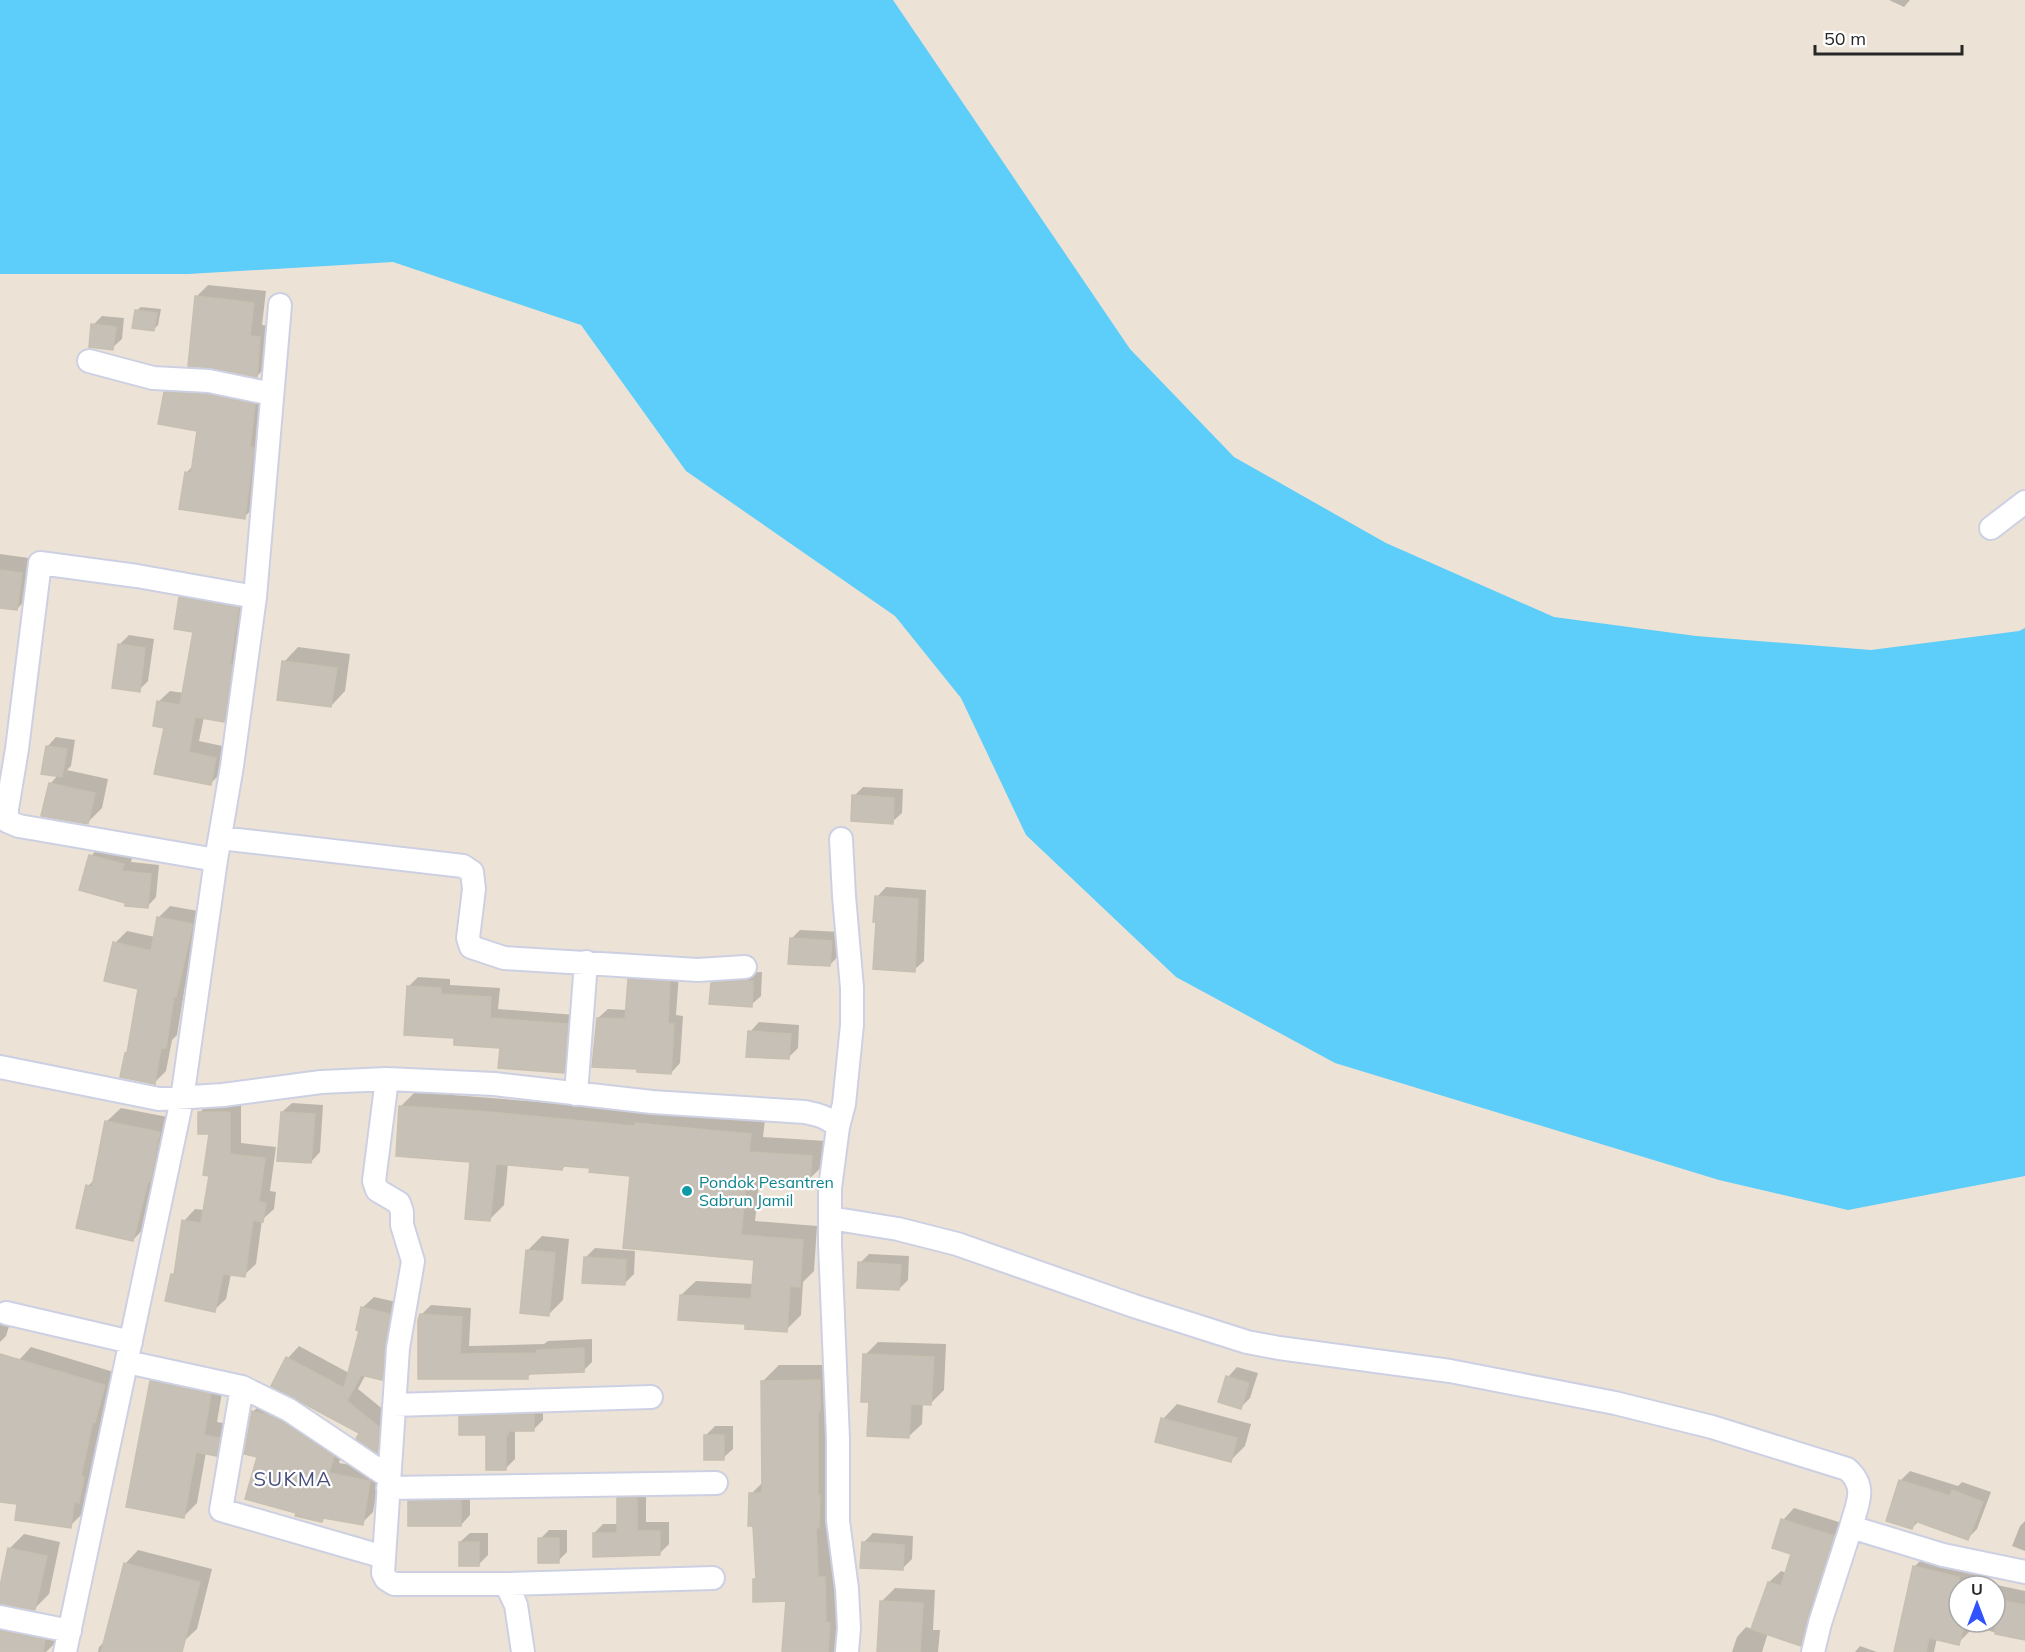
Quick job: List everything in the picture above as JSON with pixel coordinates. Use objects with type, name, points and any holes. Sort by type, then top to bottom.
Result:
[{"type":"street","points":[[0,1617],[68,1641],[182,1099],[255,597],[280,305]]},
{"type":"street","points":[[89,361],[153,378],[209,381],[272,394]]},
{"type":"street","points":[[1991,528],[2025,502]]},
{"type":"street","points":[[216,860],[19,826],[7,821],[40,562],[255,597]]},
{"type":"street","points":[[220,838],[463,866],[471,872],[474,889],[468,938],[471,947],[504,958],[698,970],[745,967]]},
{"type":"street","points":[[841,839],[852,988],[852,1025],[844,1104],[838,1127],[830,1188],[830,1218],[838,1439],[838,1521],[847,1589],[847,1652]]},
{"type":"street","points":[[576,1094],[586,962]]},
{"type":"street","points":[[0,1067],[159,1099],[182,1099],[321,1082],[387,1079],[494,1084],[652,1102],[805,1112],[830,1119],[838,1127]]},
{"type":"street","points":[[387,1079],[375,1181],[377,1190],[399,1203],[402,1212],[402,1226],[413,1261],[399,1348],[394,1406],[383,1573],[386,1579],[394,1584],[506,1584],[713,1578]]},
{"type":"street","points":[[830,1218],[898,1229],[957,1244],[1134,1306],[1247,1342],[1440,1369],[1552,1390],[1637,1408],[1759,1440],[1847,1469],[1855,1476],[1860,1488],[1851,1527],[1813,1652]]},
{"type":"street","points":[[6,1313],[242,1387],[289,1410],[388,1482],[716,1483]]},
{"type":"street","points":[[242,1387],[220,1510],[384,1557]]},
{"type":"street","points":[[394,1406],[651,1397]]},
{"type":"street","points":[[1851,1527],[1943,1555],[2025,1572]]},
{"type":"street","points":[[506,1584],[516,1605],[523,1652]]},
{"type":"water","points":[[0,0],[893,0],[1130,349],[1234,457],[1386,543],[1554,617],[1696,636],[1871,650],[2019,631],[2025,628],[2025,1176],[1848,1210],[1719,1180],[1335,1063],[1176,977],[1026,835],[961,698],[895,616],[686,471],[581,325],[393,262],[188,274],[0,274]]},
{"type":"building","points":[[195,296],[254,303],[250,336],[260,337],[257,377],[212,368],[188,366]]},
{"type":"building","points":[[135,310],[157,313],[154,331],[132,328]]},
{"type":"building","points":[[91,324],[116,327],[113,350],[89,347]]},
{"type":"building","points":[[164,392],[207,394],[255,404],[250,447],[254,448],[245,519],[179,509],[185,472],[191,473],[197,431],[158,424]]},
{"type":"building","points":[[0,570],[22,573],[17,610],[0,608]]},
{"type":"building","points":[[179,597],[239,608],[224,722],[195,717],[189,752],[216,758],[211,785],[154,774],[164,728],[153,726],[157,701],[180,705],[193,632],[174,629]]},
{"type":"building","points":[[118,644],[145,648],[140,692],[112,688]]},
{"type":"building","points":[[282,661],[337,668],[331,707],[277,700]]},
{"type":"building","points":[[46,746],[67,749],[62,777],[41,774]]},
{"type":"building","points":[[49,783],[95,793],[88,824],[41,816]]},
{"type":"building","points":[[852,795],[894,798],[893,824],[851,821]]},
{"type":"building","points":[[89,855],[124,864],[122,871],[151,874],[148,908],[125,906],[125,903],[79,890]]},
{"type":"building","points":[[875,896],[918,899],[915,972],[873,969]]},
{"type":"building","points":[[157,917],[193,924],[176,997],[174,997],[166,1048],[161,1048],[155,1084],[120,1077],[125,1053],[127,1053],[138,989],[104,981],[113,942],[151,951]]},
{"type":"building","points":[[790,938],[832,941],[830,966],[788,964]]},
{"type":"building","points":[[628,979],[670,982],[668,1024],[674,1024],[671,1074],[637,1072],[637,1069],[592,1067],[597,1018],[625,1019]]},
{"type":"building","points":[[753,981],[752,1007],[709,1004],[711,983]]},
{"type":"building","points":[[407,986],[441,988],[441,994],[491,997],[490,1018],[568,1024],[564,1073],[498,1068],[500,1048],[454,1045],[454,1038],[404,1035]]},
{"type":"building","points":[[748,1031],[791,1034],[789,1059],[746,1057]]},
{"type":"building","points":[[399,1106],[751,1134],[749,1152],[812,1156],[810,1181],[747,1177],[741,1235],[803,1240],[800,1287],[790,1286],[787,1332],[745,1329],[745,1324],[678,1320],[680,1295],[751,1299],[754,1260],[623,1248],[630,1176],[589,1172],[590,1168],[563,1166],[562,1170],[496,1164],[490,1221],[465,1219],[470,1162],[396,1156]]},
{"type":"building","points":[[198,1112],[230,1112],[230,1154],[265,1158],[259,1202],[266,1203],[263,1222],[253,1220],[245,1277],[223,1274],[215,1312],[165,1301],[171,1274],[174,1275],[182,1220],[201,1223],[209,1176],[203,1175],[209,1134],[198,1134]]},
{"type":"building","points":[[281,1112],[315,1114],[311,1163],[277,1161]]},
{"type":"building","points":[[105,1121],[160,1132],[150,1182],[148,1182],[133,1241],[76,1228],[86,1185],[92,1187]]},
{"type":"building","points":[[526,1250],[555,1253],[549,1316],[520,1313]]},
{"type":"building","points":[[584,1257],[626,1260],[625,1285],[582,1283]]},
{"type":"building","points":[[858,1262],[901,1265],[899,1290],[857,1288]]},
{"type":"building","points":[[361,1307],[390,1314],[382,1380],[361,1375],[347,1401],[379,1427],[377,1453],[356,1439],[359,1433],[271,1386],[286,1357],[344,1388],[359,1331],[356,1330]]},
{"type":"building","points":[[420,1314],[462,1317],[460,1354],[537,1353],[537,1350],[584,1348],[584,1372],[528,1374],[528,1379],[418,1379],[418,1320]]},
{"type":"building","points":[[0,1354],[105,1385],[95,1422],[93,1421],[81,1476],[84,1477],[79,1503],[74,1502],[71,1528],[15,1520],[17,1504],[0,1502]]},
{"type":"building","points":[[863,1354],[934,1357],[931,1405],[911,1404],[909,1438],[867,1436],[869,1402],[861,1402]]},
{"type":"building","points":[[1226,1376],[1249,1383],[1241,1409],[1218,1402]]},
{"type":"building","points":[[820,1380],[818,1495],[820,1495],[819,1528],[816,1528],[818,1577],[825,1577],[826,1622],[830,1623],[828,1652],[782,1652],[786,1601],[753,1602],[753,1579],[756,1579],[753,1526],[748,1526],[749,1493],[762,1493],[761,1381]]},
{"type":"building","points":[[150,1381],[211,1394],[204,1435],[220,1438],[217,1456],[196,1452],[184,1518],[126,1507]]},
{"type":"building","points":[[252,1411],[269,1415],[282,1422],[334,1456],[329,1473],[370,1481],[363,1525],[323,1518],[322,1522],[295,1516],[296,1513],[245,1499],[257,1457],[244,1454]]},
{"type":"building","points":[[534,1414],[534,1431],[508,1431],[506,1435],[506,1470],[486,1470],[486,1435],[459,1435],[459,1416]]},
{"type":"building","points":[[1161,1418],[1237,1438],[1231,1462],[1155,1442]]},
{"type":"building","points":[[704,1435],[724,1435],[724,1460],[704,1460]]},
{"type":"building","points":[[1899,1480],[1950,1496],[1952,1490],[1983,1502],[1968,1540],[1915,1521],[1912,1529],[1886,1521]]},
{"type":"building","points":[[617,1498],[637,1498],[637,1531],[660,1531],[660,1555],[593,1557],[593,1533],[617,1533]]},
{"type":"building","points":[[461,1500],[461,1526],[408,1526],[408,1501]]},
{"type":"building","points":[[1781,1519],[1834,1536],[1807,1619],[1801,1646],[1751,1629],[1768,1582],[1781,1586],[1791,1554],[1772,1548]]},
{"type":"building","points":[[538,1538],[559,1538],[559,1563],[538,1563]]},
{"type":"building","points":[[459,1542],[479,1542],[479,1566],[459,1566]]},
{"type":"building","points":[[862,1542],[904,1545],[903,1570],[860,1568]]},
{"type":"building","points":[[8,1548],[47,1556],[35,1610],[0,1604],[0,1586]]},
{"type":"building","points":[[124,1563],[200,1582],[182,1652],[101,1652]]},
{"type":"building","points":[[1913,1566],[1947,1574],[1947,1634],[1962,1634],[1959,1645],[1929,1638],[1926,1652],[1894,1652]]},
{"type":"building","points":[[880,1601],[923,1603],[920,1652],[877,1652]]},
{"type":"building","points":[[2007,1601],[2025,1605],[2025,1640],[1995,1634],[2007,1634]]},
{"type":"building","points":[[0,1631],[45,1640],[43,1652],[0,1652]]},
{"type":"place","name":"Pondok Pesantren Sabrun Jamil","points":[[687,1191]]},
{"type":"district","name":"SUKMA","points":[[293,1479]]}]
